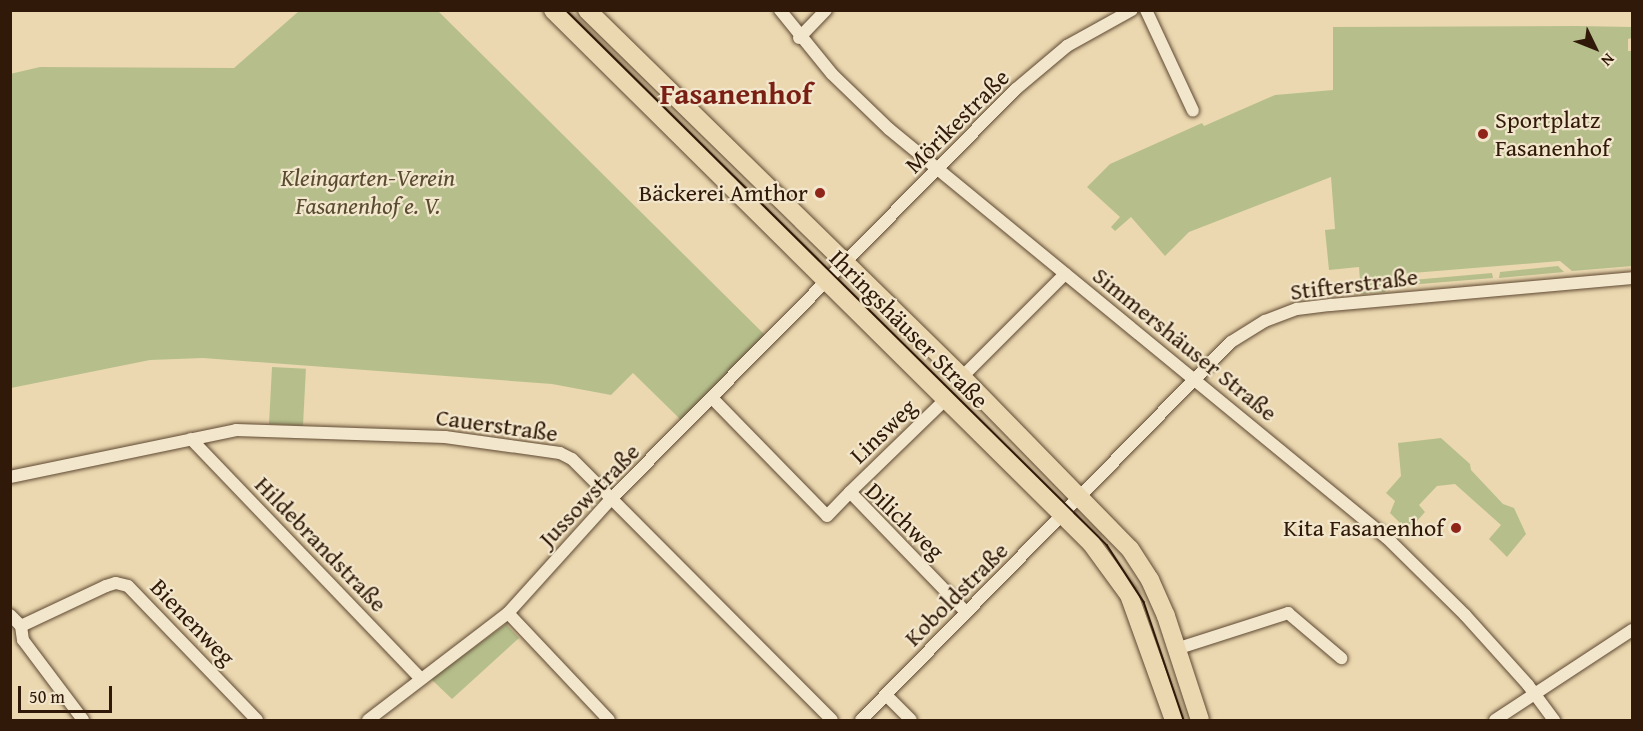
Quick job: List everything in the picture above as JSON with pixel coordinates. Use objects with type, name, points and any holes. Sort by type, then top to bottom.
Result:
[{"type":"main road","name":"Ihringshäuser Straße","points":[[553,10],[1091,543],[1129,595],[1174,720]]},
{"type":"main road","name":"Ihringshäuser Straße","points":[[587,10],[845,266],[962,377],[1082,497],[1130,549],[1150,580],[1200,720]]},
{"type":"street","name":"Simmershäuser Straße","points":[[780,10],[800,38],[864,106],[890,129],[1396,546],[1534,693],[1554,720]]},
{"type":"street","points":[[800,38],[826,10]]},
{"type":"street","name":"Mörikestraße","points":[[829,282],[1016,89],[1067,46],[1132,10]]},
{"type":"street","points":[[1146,10],[1193,111]]},
{"type":"street","points":[[962,377],[1065,274]]},
{"type":"street","name":"Stifterstraße","points":[[1082,497],[1232,342],[1265,321],[1297,309],[1632,278]]},
{"type":"street","name":"Jussowstraße","points":[[374,719],[420,678],[508,613],[611,499],[829,282]]},
{"type":"street","name":"Dilichweg","points":[[713,399],[827,516],[850,492],[966,612]]},
{"type":"street","name":"Linsweg","points":[[850,492],[945,400]]},
{"type":"street","name":"Cauerstraße","points":[[10,477],[236,429],[445,437],[560,453],[572,459],[832,720]]},
{"type":"street","name":"Hildebrandstraße","points":[[191,439],[420,678]]},
{"type":"street","name":"Koboldstraße","points":[[861,720],[1082,497]]},
{"type":"street","name":"Bienenweg","points":[[21,626],[106,586],[116,583],[128,586],[257,720]]},
{"type":"street","points":[[508,613],[609,720]]},
{"type":"street","points":[[1176,649],[1288,613],[1341,658]]},
{"type":"street","points":[[10,615],[21,626],[23,640],[83,720]]},
{"type":"street","points":[[1495,720],[1632,630]]},
{"type":"street","points":[[886,695],[911,720]]},
{"type":"green space","name":"Kleingarten-Verein Fasanenhof e. V.","points":[[299,11],[438,11],[765,335],[681,420],[633,373],[611,395],[552,384],[203,358],[150,360],[11,388],[10,74],[40,67],[234,68]]},
{"type":"green space","name":"Sportplatz Fasanenhof","points":[[1333,27],[1632,27],[1632,38],[1628,39],[1628,51],[1632,51],[1632,266],[1572,271],[1560,261],[1400,274],[1385,292],[1361,294],[1359,267],[1329,270],[1325,230],[1335,229],[1331,177],[1189,232],[1165,256],[1131,217],[1115,231],[1111,227],[1120,217],[1087,187],[1110,164],[1202,123],[1204,126],[1275,95],[1333,90]]},
{"type":"green space","points":[[1558,266],[1564,272],[1499,278],[1500,272]]},
{"type":"green space","points":[[1492,273],[1493,278],[1396,286],[1401,281]]},
{"type":"green space","points":[[272,367],[306,369],[303,426],[269,424]]},
{"type":"green space","points":[[1441,438],[1470,464],[1471,470],[1503,504],[1514,508],[1526,534],[1507,557],[1489,539],[1501,525],[1455,484],[1437,486],[1419,505],[1425,512],[1408,531],[1390,513],[1395,501],[1386,493],[1401,476],[1398,443]]},
{"type":"green space","points":[[506,624],[519,638],[452,699],[431,679]]},
{"type":"tram line","points":[[566,10],[1107,545],[1144,602],[1184,720]]},
{"type":"place","name":"Sportplatz Fasanenhof","points":[[1483,134]]},
{"type":"place","name":"Bäckerei Amthor","points":[[820,193]]},
{"type":"place","name":"Kita Fasanenhof","points":[[1456,528]]},
{"type":"district","name":"Fasanenhof","points":[[736,93]]}]
